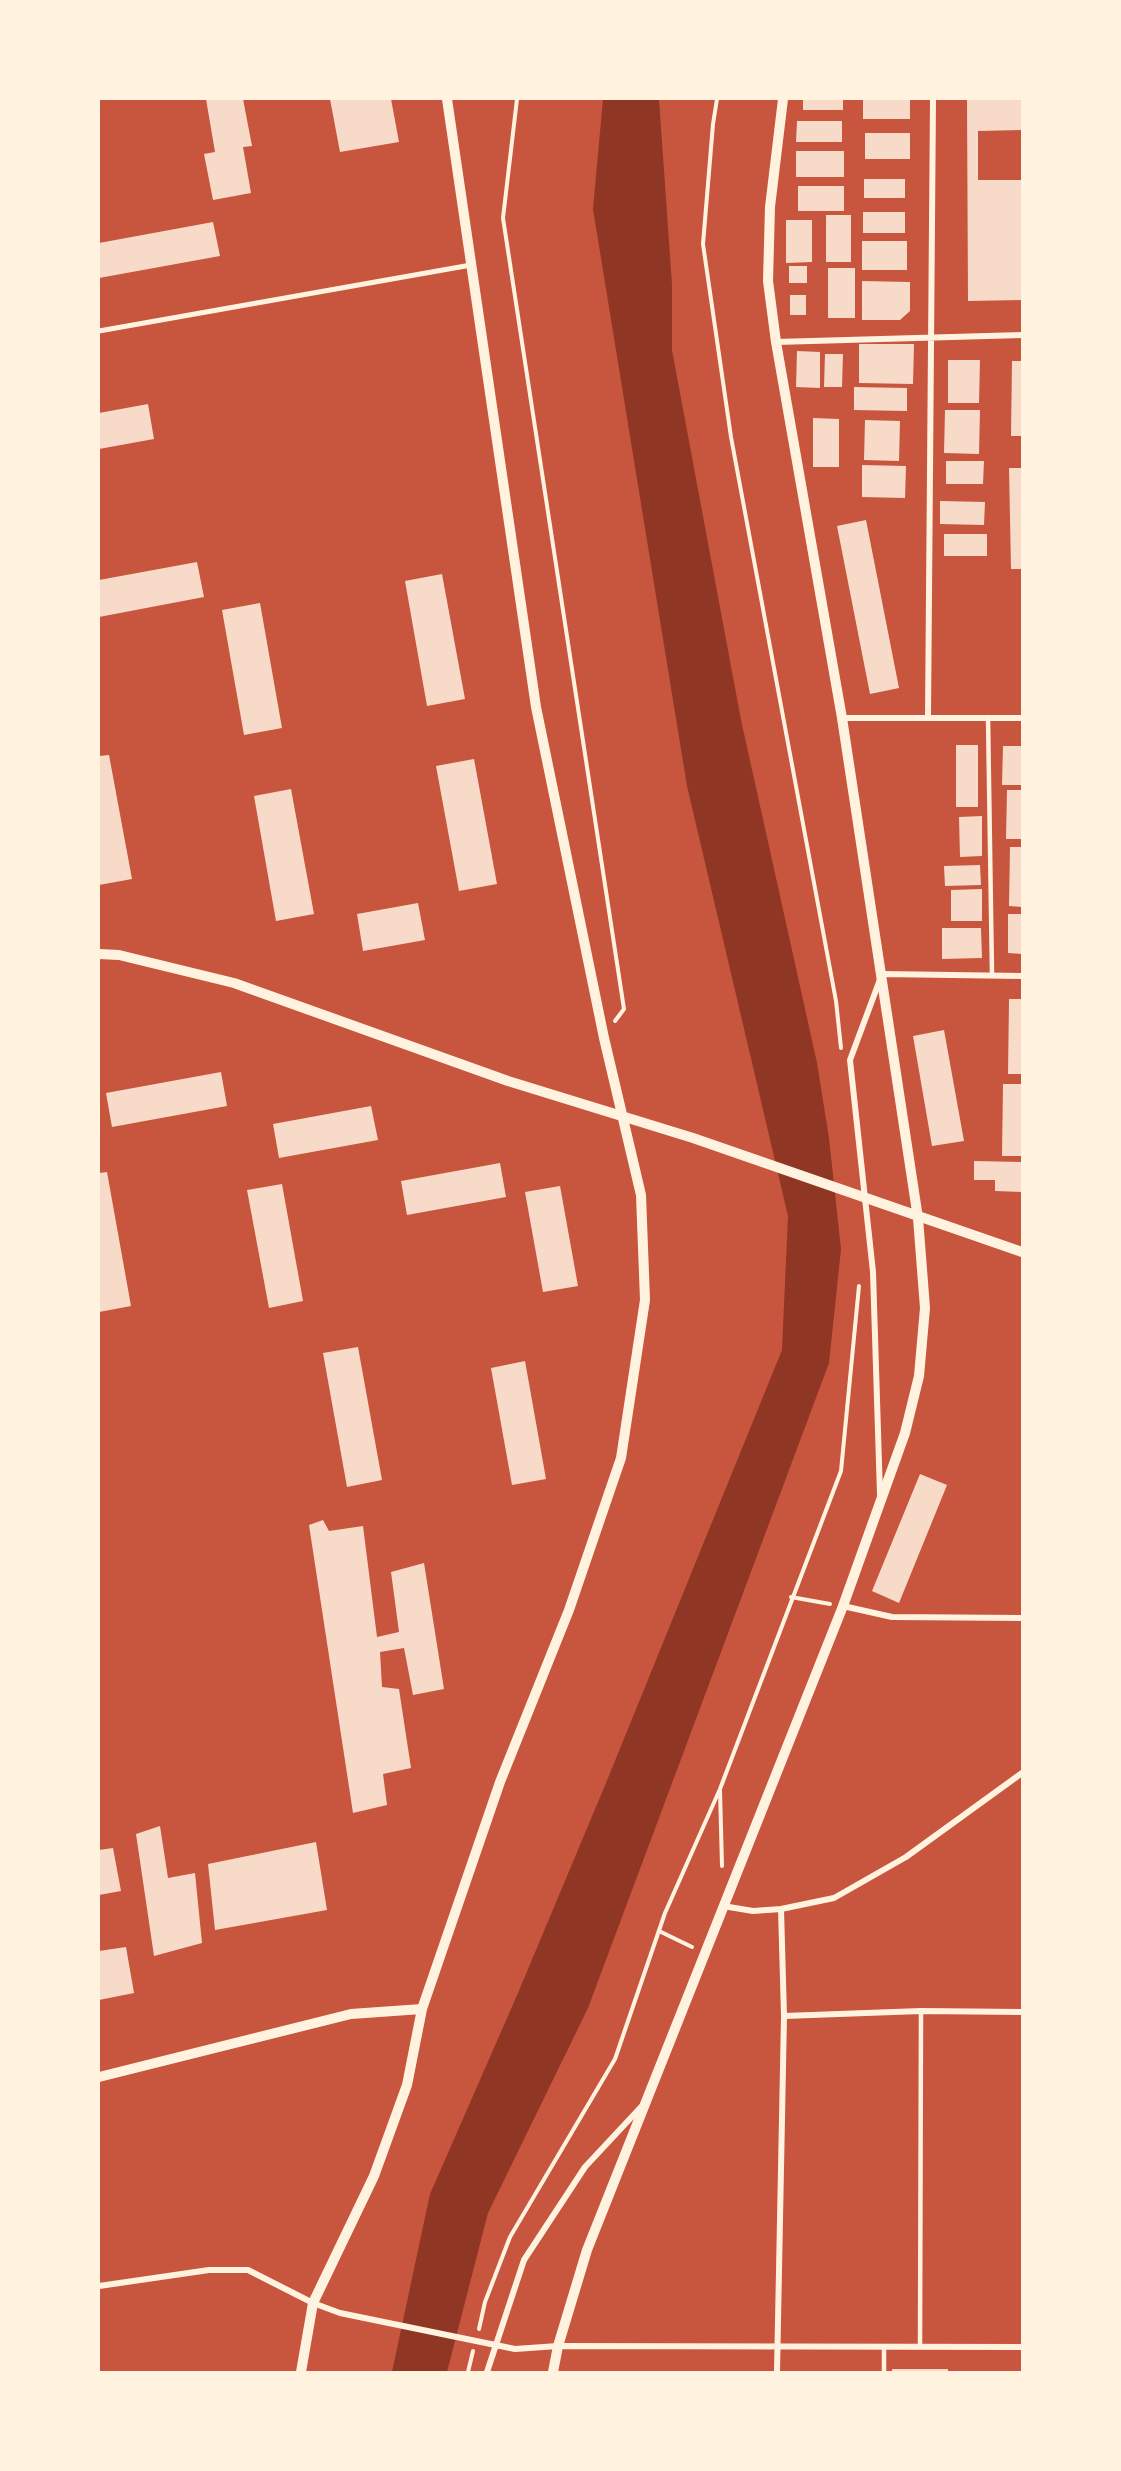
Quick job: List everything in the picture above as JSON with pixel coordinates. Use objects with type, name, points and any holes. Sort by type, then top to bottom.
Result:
[{"type":"street","points":[[301,2372],[313,2303],[374,2176],[407,2085],[422,2009],[500,1782],[569,1610],[621,1458],[645,1300],[641,1195],[604,1038],[536,707],[447,99]]},
{"type":"street","points":[[553,2372],[558,2346],[587,2250],[843,1606],[905,1433],[919,1376],[925,1308],[918,1218],[842,718],[776,342],[768,280],[770,207],[783,99]]},
{"type":"street","points":[[928,717],[933,99]]},
{"type":"street","points":[[99,331],[471,265]]},
{"type":"street","points":[[776,342],[1022,335]]},
{"type":"street","points":[[842,718],[1022,718]]},
{"type":"street","points":[[99,954],[119,955],[234,983],[508,1081],[693,1138],[918,1218],[1022,1252]]},
{"type":"street","points":[[882,974],[1022,976]]},
{"type":"street","points":[[880,1508],[873,1272],[850,1060],[882,974]]},
{"type":"street","points":[[843,1606],[892,1617],[1022,1618]]},
{"type":"street","points":[[723,1906],[753,1911],[781,1909],[834,1898],[906,1857],[1022,1773]]},
{"type":"street","points":[[777,2372],[784,2016],[781,1909]]},
{"type":"street","points":[[99,2077],[351,2014],[422,2009]]},
{"type":"street","points":[[784,2016],[921,2011],[1022,2012]]},
{"type":"street","points":[[488,2372],[524,2260],[585,2167],[645,2102]]},
{"type":"street","points":[[99,2286],[209,2270],[248,2270],[313,2303],[340,2313],[515,2349],[558,2346],[1022,2347]]},
{"type":"lane","points":[[988,717],[992,975]]},
{"type":"lane","points":[[920,2348],[921,2011]]},
{"type":"lane","points":[[884,2348],[884,2372]]},
{"type":"path","points":[[517,99],[503,218],[624,1009],[604,1038]]},
{"type":"path","points":[[717,99],[712,124],[703,244],[731,438],[834,989],[842,1058]]},
{"type":"path","points":[[477,2337],[485,2302],[510,2237],[615,2059],[659,1931],[720,1789],[791,1597],[841,1471],[860,1278]]},
{"type":"path","points":[[791,1597],[843,1606]]},
{"type":"path","points":[[720,1789],[722,1871]]},
{"type":"path","points":[[659,1931],[706,1954]]},
{"type":"path","points":[[468,2372],[474,2349]]},
{"type":"shaded area","points":[[603,99],[659,99],[672,285],[672,350],[741,720],[817,1063],[829,1138],[841,1249],[829,1363],[588,2008],[488,2213],[447,2372],[392,2372],[430,2194],[606,1783],[782,1350],[788,1216],[687,786],[593,209]]},
{"type":"building","points":[[206,99],[243,99],[252,146],[243,147],[251,193],[213,200],[204,154],[215,152]]},
{"type":"building","points":[[330,99],[391,99],[399,142],[340,152]]},
{"type":"building","points":[[803,99],[843,99],[843,110],[803,110]]},
{"type":"building","points":[[863,99],[910,99],[910,119],[863,119]]},
{"type":"building","points":[[967,99],[1022,99],[1022,130],[978,131],[978,180],[1022,180],[1022,300],[968,301]]},
{"type":"building","points":[[797,121],[842,121],[842,142],[796,142]]},
{"type":"building","points":[[865,133],[910,133],[910,159],[865,159]]},
{"type":"building","points":[[796,151],[844,151],[844,177],[796,177]]},
{"type":"building","points":[[864,179],[905,179],[905,198],[864,198]]},
{"type":"building","points":[[798,186],[844,186],[844,211],[798,211]]},
{"type":"building","points":[[863,212],[905,212],[905,233],[863,233]]},
{"type":"building","points":[[826,215],[851,215],[851,262],[826,262]]},
{"type":"building","points":[[786,220],[812,220],[812,262],[786,263]]},
{"type":"building","points":[[213,222],[220,256],[99,278],[99,243]]},
{"type":"building","points":[[862,241],[907,241],[907,270],[862,270]]},
{"type":"building","points":[[789,266],[807,266],[807,283],[789,283]]},
{"type":"building","points":[[828,268],[855,268],[855,318],[828,318]]},
{"type":"building","points":[[862,281],[910,282],[910,311],[900,320],[862,320]]},
{"type":"building","points":[[790,295],[806,295],[806,315],[790,315]]},
{"type":"building","points":[[859,344],[914,344],[913,384],[859,383]]},
{"type":"building","points":[[797,351],[820,352],[820,388],[796,387]]},
{"type":"building","points":[[825,354],[843,354],[842,387],[824,387]]},
{"type":"building","points":[[948,360],[980,360],[979,403],[948,403]]},
{"type":"building","points":[[1012,361],[1022,361],[1022,436],[1011,436]]},
{"type":"building","points":[[854,387],[907,388],[907,411],[854,410]]},
{"type":"building","points":[[148,404],[154,439],[99,449],[99,413]]},
{"type":"building","points":[[945,410],[980,410],[979,454],[944,453]]},
{"type":"building","points":[[813,418],[839,419],[839,467],[813,467]]},
{"type":"building","points":[[865,420],[900,421],[899,461],[864,460]]},
{"type":"building","points":[[946,461],[984,461],[983,484],[946,484]]},
{"type":"building","points":[[862,465],[906,466],[905,498],[862,497]]},
{"type":"building","points":[[1009,468],[1022,468],[1022,569],[1011,569]]},
{"type":"building","points":[[940,501],[985,502],[984,525],[940,524]]},
{"type":"building","points":[[866,520],[899,688],[870,694],[837,526]]},
{"type":"building","points":[[944,534],[987,534],[987,556],[944,556]]},
{"type":"building","points":[[197,562],[204,597],[99,617],[99,580]]},
{"type":"building","points":[[442,574],[465,699],[427,706],[405,581]]},
{"type":"building","points":[[260,603],[282,728],[244,735],[222,610]]},
{"type":"building","points":[[956,745],[978,745],[978,807],[956,807]]},
{"type":"building","points":[[1003,746],[1022,746],[1022,785],[1002,785]]},
{"type":"building","points":[[109,755],[132,879],[99,885],[99,756]]},
{"type":"building","points":[[474,759],[497,884],[459,891],[436,766]]},
{"type":"building","points":[[291,789],[314,914],[276,921],[254,796]]},
{"type":"building","points":[[1007,790],[1022,790],[1022,839],[1006,839]]},
{"type":"building","points":[[982,816],[982,856],[960,857],[959,817]]},
{"type":"building","points":[[1010,847],[1022,847],[1022,907],[1009,906]]},
{"type":"building","points":[[980,865],[981,885],[945,886],[944,866]]},
{"type":"building","points":[[982,889],[982,921],[951,921],[951,890]]},
{"type":"building","points":[[418,903],[425,940],[363,951],[357,914]]},
{"type":"building","points":[[1008,914],[1022,914],[1022,954],[1008,953]]},
{"type":"building","points":[[942,928],[981,928],[982,958],[942,959]]},
{"type":"building","points":[[1009,999],[1022,999],[1022,1074],[1008,1074]]},
{"type":"building","points":[[944,1030],[964,1141],[932,1146],[913,1036]]},
{"type":"building","points":[[221,1072],[227,1106],[112,1127],[106,1093]]},
{"type":"building","points":[[1003,1084],[1022,1084],[1022,1156],[1002,1156]]},
{"type":"building","points":[[371,1106],[378,1140],[279,1158],[273,1124]]},
{"type":"building","points":[[974,1161],[1022,1162],[1022,1192],[995,1191],[995,1180],[974,1180]]},
{"type":"building","points":[[500,1163],[506,1197],[407,1215],[401,1181]]},
{"type":"building","points":[[107,1172],[131,1306],[99,1312],[99,1173]]},
{"type":"building","points":[[282,1184],[303,1301],[269,1308],[247,1190]]},
{"type":"building","points":[[560,1186],[578,1286],[543,1292],[525,1192]]},
{"type":"building","points":[[358,1347],[382,1480],[347,1487],[323,1353]]},
{"type":"building","points":[[525,1361],[546,1479],[512,1485],[491,1368]]},
{"type":"building","points":[[920,1474],[947,1485],[899,1603],[872,1591]]},
{"type":"building","points":[[323,1520],[329,1531],[363,1526],[377,1637],[399,1632],[391,1572],[424,1563],[444,1689],[413,1695],[404,1648],[380,1652],[382,1687],[399,1689],[411,1768],[383,1774],[387,1805],[353,1813],[309,1525]]},
{"type":"building","points":[[160,1826],[168,1878],[195,1873],[202,1943],[154,1956],[136,1834]]},
{"type":"building","points":[[316,1842],[327,1910],[215,1930],[208,1864]]},
{"type":"building","points":[[113,1848],[121,1891],[99,1895],[99,1850]]},
{"type":"building","points":[[126,1947],[134,1993],[99,2000],[99,1951]]},
{"type":"building","points":[[892,2369],[948,2369],[948,2372],[892,2372]]}]
